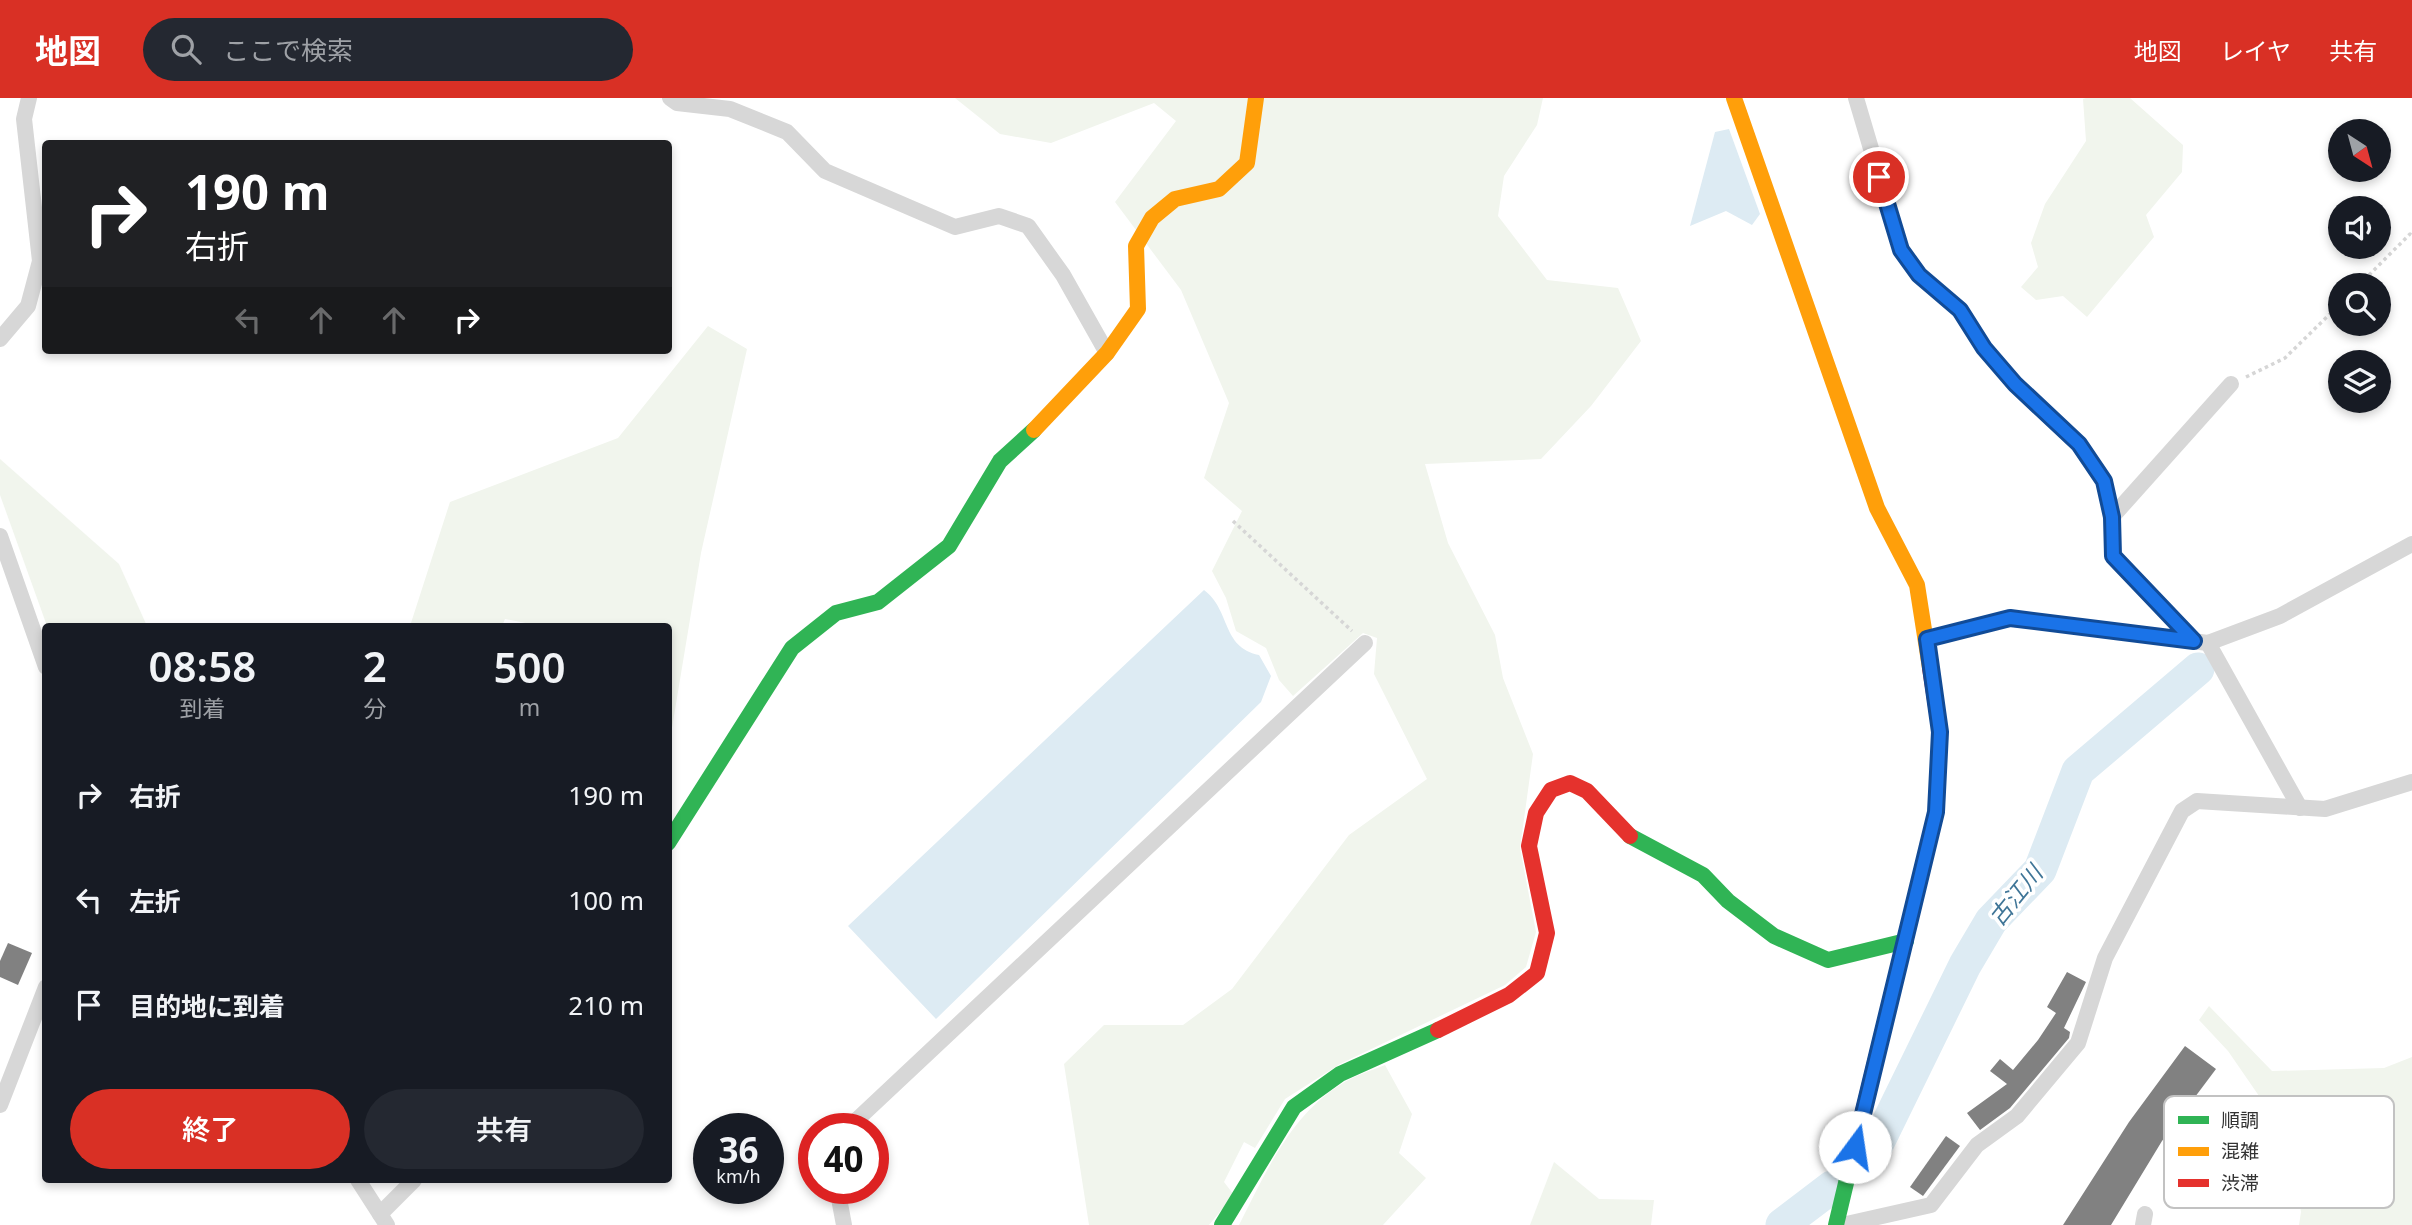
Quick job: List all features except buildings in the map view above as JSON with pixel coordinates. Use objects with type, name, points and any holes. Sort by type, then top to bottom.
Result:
[{"type":"street","points":[[0,339],[28,306],[40,261],[24,119],[29,98]]},
{"type":"street","points":[[670,98],[677,103],[730,109],[787,132],[825,171],[955,227],[999,216],[1028,226],[1063,275],[1107,353]]},
{"type":"street","points":[[672,837],[792,648],[836,613],[878,602],[949,546],[1000,461],[1055,411],[1107,353],[1138,309],[1136,246],[1153,218],[1175,199],[1219,190],[1247,163],[1256,98]]},
{"type":"street","points":[[1734,98],[1877,508],[1917,585],[1940,732],[1936,812],[1836,1225]]},
{"type":"street","points":[[1856,98],[1901,250],[1919,275],[1960,310],[1984,348],[2015,384],[2079,444],[2104,481],[2112,517],[2113,556],[2201,642],[2300,808]]},
{"type":"street","points":[[2112,517],[2231,384]]},
{"type":"street","points":[[0,536],[42,656]]},
{"type":"street","points":[[1927,639],[2010,618],[2201,642],[2280,615],[2412,544]]},
{"type":"street","points":[[864,1113],[1365,643]]},
{"type":"street","points":[[1842,1225],[1931,1205],[1977,1144],[2018,1116],[2078,1043],[2105,958],[2182,811],[2197,801],[2325,809],[2412,782]]},
{"type":"street","points":[[1222,1225],[1230,1216],[1262,1156],[1294,1107],[1340,1074],[1470,1016],[1509,995],[1536,973],[1547,933],[1528,846],[1536,813],[1551,790],[1570,783],[1587,790],[1617,825],[1638,842],[1703,875],[1728,901],[1774,936],[1828,960],[1906,941]]},
{"type":"street","points":[[0,1105],[42,997]]},
{"type":"street","points":[[360,1183],[383,1219],[412,1183]]},
{"type":"street","points":[[840,1204],[844,1225]]},
{"type":"path","points":[[2371,273],[2410,234],[2412,236]]},
{"type":"path","points":[[2231,384],[2285,358],[2328,316]]},
{"type":"path","points":[[1233,521],[1365,643]]},
{"type":"shaded area","points":[[955,98],[1543,98],[1537,125],[1504,176],[1498,216],[1547,280],[1618,288],[1641,341],[1591,406],[1541,459],[1425,464],[1448,543],[1495,635],[1503,678],[1533,754],[1520,848],[1536,932],[1526,967],[1505,985],[1340,1064],[1285,1099],[1255,1148],[1244,1142],[1224,1182],[1234,1195],[1209,1225],[1089,1225],[1064,1064],[1104,1025],[1183,1025],[1232,989],[1349,835],[1427,779],[1374,674],[1377,638],[1363,633],[1293,696],[1279,680],[1266,648],[1236,631],[1226,598],[1212,571],[1242,511],[1204,478],[1229,403],[1181,290],[1115,202],[1176,121],[1154,103],[1051,143],[1000,134]]},
{"type":"shaded area","points":[[2130,98],[2183,145],[2182,172],[2146,215],[2154,237],[2087,317],[2063,296],[2036,300],[2021,287],[2038,267],[2031,243],[2045,204],[2086,141],[2083,99]]},
{"type":"shaded area","points":[[1729,129],[1760,214],[1752,225],[1726,211],[1690,226],[1715,132]]},
{"type":"shaded area","points":[[708,326],[747,349],[701,553],[672,728],[672,623],[526,623],[505,619],[503,623],[411,623],[450,502],[618,438]]},
{"type":"shaded area","points":[[0,459],[119,564],[146,623],[46,623],[0,495]]},
{"type":"shaded area","points":[[1204,590],[1219,607],[1238,644],[1259,655],[1271,676],[1261,702],[936,1019],[848,926]]},
{"type":"shaded area","points":[[2209,1006],[2272,1071],[2384,1068],[2412,1057],[2412,1225],[2299,1225],[2300,1208],[2394,1208],[2394,1096],[2259,1096],[2228,1051],[2199,1020]]},
{"type":"shaded area","points":[[1385,1065],[1412,1114],[1399,1153],[1426,1178],[1383,1225],[1239,1225],[1280,1148],[1307,1113],[1322,1098],[1345,1082]]},
{"type":"shaded area","points":[[1554,1162],[1599,1199],[1654,1200],[1651,1225],[1530,1225]]},
{"type":"waterway","name":"古江川","points":[[1872,1155],[1965,965],[1991,921],[2040,870],[2078,771],[2198,669]]},
{"type":"waterway","name":"古江川","points":[[1782,1225],[1832,1187]]},
{"type":"traffic: fast","points":[[672,837],[792,648],[836,613],[878,602],[949,546],[1000,461],[1034,430]]},
{"type":"traffic: fast","points":[[1630,836],[1703,875],[1728,901],[1774,936],[1828,960],[1906,941]]},
{"type":"traffic: fast","points":[[1222,1225],[1294,1107],[1340,1074],[1438,1030]]},
{"type":"traffic: fast","points":[[1836,1225],[1861,1120]]},
{"type":"traffic: slow","points":[[1034,430],[1107,353],[1138,309],[1136,246],[1152,218],[1175,199],[1219,189],[1247,163],[1256,98]]},
{"type":"traffic: slow","points":[[1734,98],[1877,508],[1917,585],[1930,668]]},
{"type":"traffic: jam","points":[[1861,1120],[1936,812],[1940,732],[1930,668]]},
{"type":"traffic: jam","points":[[1438,1030],[1509,995],[1537,973],[1547,933],[1529,846],[1536,813],[1551,790],[1570,783],[1587,791],[1630,836]]},
{"type":"route","points":[[1855,1147],[1936,812],[1940,732],[1927,639],[2010,618],[2194,641],[2113,556],[2112,517],[2104,481],[2079,444],[2015,384],[1984,348],[1960,310],[1919,275],[1901,250],[1879,177]]}]
